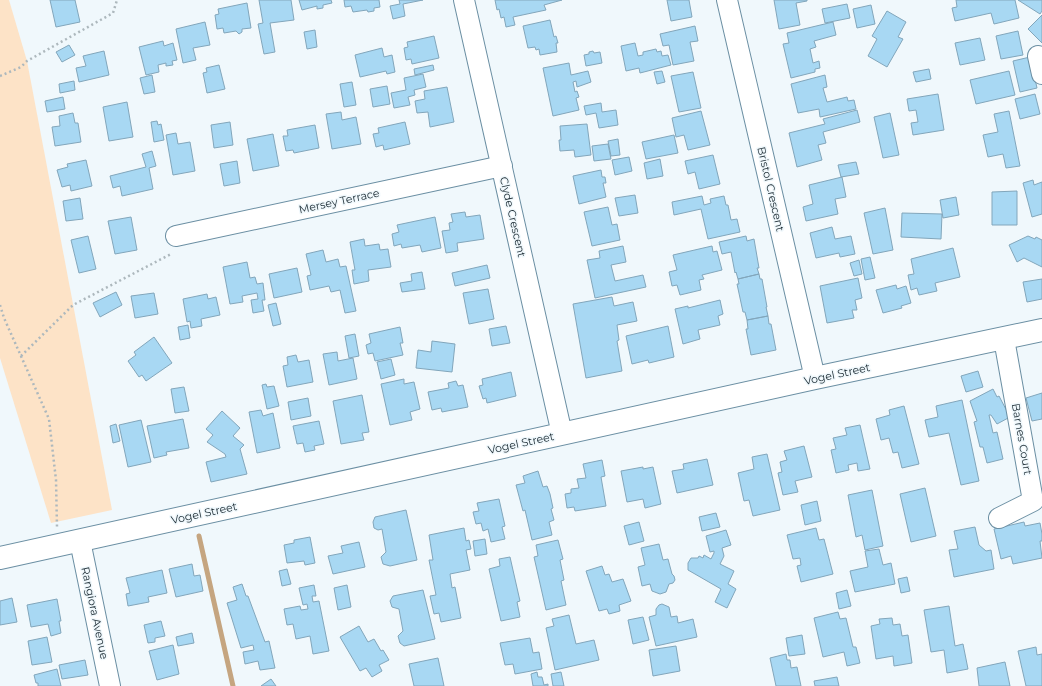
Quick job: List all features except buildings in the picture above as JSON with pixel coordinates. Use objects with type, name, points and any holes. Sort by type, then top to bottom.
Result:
[{"type":"main road","name":"Vogel Street","points":[[0,558],[816,378],[1042,330]]},
{"type":"street","name":"Clyde Crescent","points":[[464,0],[562,434]]},
{"type":"street","name":"Bristol Crescent","points":[[727,0],[816,378]]},
{"type":"street","name":"Mersey Terrace","points":[[176,236],[502,166]]},
{"type":"street","name":"Barnes Court","points":[[999,518],[1034,501],[1004,339]]},
{"type":"street","name":"Rangiora Avenue","points":[[80,540],[110,686]]},
{"type":"path","points":[[0,76],[21,67],[27,61],[113,13],[117,0]]},
{"type":"path","points":[[22,356],[73,305],[172,254],[176,236]]},
{"type":"path","points":[[0,305],[49,419],[56,480],[58,545]]},
{"type":"shaded area","points":[[0,0],[9,0],[27,61],[112,510],[51,523],[0,358]]},
{"type":"waterway","points":[[199,536],[233,686]]}]
